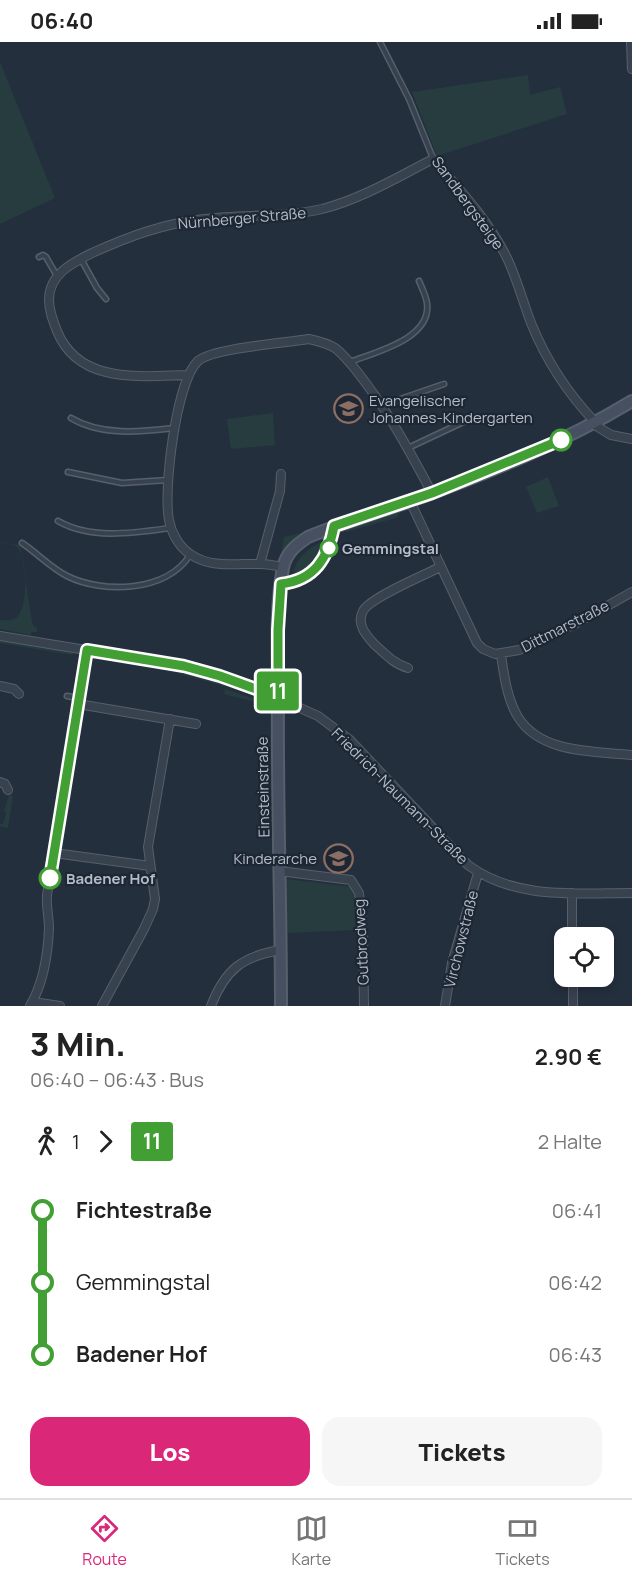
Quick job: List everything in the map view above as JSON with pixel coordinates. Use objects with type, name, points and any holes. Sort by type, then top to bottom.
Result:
[{"type":"street","points":[[631,42],[632,69]]},
{"type":"street","name":"Nürnberger Straße","points":[[57,276],[81,259],[156,227],[206,218],[294,214],[335,205],[434,159]]},
{"type":"street","name":"Sandbergsteige","points":[[434,159],[484,220],[497,240],[508,259],[532,326],[551,364],[569,393],[594,424]]},
{"type":"street","points":[[57,276],[51,288],[51,315],[64,346],[78,360],[93,369],[114,374],[188,375]]},
{"type":"street","points":[[432,493],[382,405],[349,362],[335,348],[321,341],[309,339],[212,355],[199,360],[188,375],[174,428],[168,507],[171,528],[176,538],[190,554],[202,560],[230,565],[260,564],[283,567],[288,555],[308,537],[432,493],[546,447],[594,424],[632,401]]},
{"type":"street","points":[[594,424],[611,435],[632,439]]},
{"type":"street","points":[[260,564],[280,490],[281,474]]},
{"type":"street","name":"Dittmarstraße","points":[[410,501],[477,643],[483,649],[501,655],[519,650],[541,641],[632,592]]},
{"type":"street","name":"Einsteinstraße","points":[[281,1006],[278,630],[283,567]]},
{"type":"street","points":[[408,668],[397,665],[369,638],[362,626],[362,612],[366,606],[386,594],[441,567]]},
{"type":"street","name":"Friedrich-Naumann-Straße","points":[[0,636],[184,666],[278,697],[318,716],[350,740],[478,873],[514,888],[572,893],[632,893]]},
{"type":"street","points":[[60,1006],[32,1004],[38,991],[45,959],[49,928],[46,902],[87,650]]},
{"type":"street","points":[[501,655],[506,686],[518,717],[533,735],[551,744],[632,755]]},
{"type":"street","points":[[0,686],[14,689],[19,694]]},
{"type":"street","points":[[79,701],[196,724]]},
{"type":"street","points":[[102,1006],[153,909],[155,887],[148,847],[170,719]]},
{"type":"street","points":[[0,782],[5,784],[8,790]]},
{"type":"street","points":[[54,853],[150,866]]},
{"type":"street","name":"Gutbrodweg","points":[[279,871],[351,880],[354,884],[359,893],[363,933],[364,1006]]},
{"type":"street","name":"Virchowstraße","points":[[445,1006],[452,963],[478,873]]},
{"type":"street","points":[[572,893],[573,927]]},
{"type":"street","points":[[211,1006],[221,984],[240,962],[258,954],[281,950]]},
{"type":"street","points":[[573,987],[573,1006]]},
{"type":"lane","name":"Sandbergsteige","points":[[380,42],[409,99],[434,159]]},
{"type":"lane","points":[[39,257],[43,255],[46,257],[57,276]]},
{"type":"lane","points":[[81,259],[97,288],[106,299]]},
{"type":"lane","points":[[349,362],[403,341],[418,329],[427,312],[427,304],[419,281]]},
{"type":"lane","points":[[382,405],[444,384]]},
{"type":"lane","points":[[408,448],[474,417]]},
{"type":"lane","points":[[70,418],[88,426],[126,431],[174,428]]},
{"type":"lane","points":[[68,472],[122,483],[169,480]]},
{"type":"lane","points":[[58,521],[76,528],[117,534],[171,528]]},
{"type":"lane","points":[[281,584],[302,579],[323,560],[330,545],[334,526]]},
{"type":"lane","points":[[22,543],[67,576],[105,585],[138,585],[160,580],[176,571],[190,554]]},
{"type":"lane","points":[[67,696],[79,701]]},
{"type":"green space","points":[[0,62],[55,198],[0,224]]},
{"type":"green space","points":[[528,75],[530,95],[560,87],[567,114],[437,156],[412,92]]},
{"type":"green space","points":[[273,413],[275,445],[231,449],[227,419]]},
{"type":"green space","points":[[548,477],[559,506],[537,513],[526,487]]},
{"type":"green space","points":[[398,513],[398,517],[346,532],[345,530]]},
{"type":"green space","points":[[306,532],[289,546],[280,559],[284,537]]},
{"type":"green space","points":[[321,542],[321,551],[313,564],[302,573],[293,572],[297,562],[304,554]]},
{"type":"green space","points":[[0,543],[19,545],[22,558],[17,547]]},
{"type":"green space","points":[[25,576],[32,622],[37,628],[37,632],[32,632],[30,635],[0,629],[0,620],[12,620],[19,615],[24,596]]},
{"type":"green space","points":[[0,640],[72,652],[73,655],[0,643]]},
{"type":"green space","points":[[170,668],[247,690],[246,692],[169,671]]},
{"type":"green space","points":[[225,689],[261,701],[265,708],[255,702],[224,694]]},
{"type":"green space","points":[[9,795],[13,796],[8,828],[0,824],[3,824]]},
{"type":"green space","points":[[287,879],[353,887],[356,930],[287,933]]},
{"type":"bus line","name":"11","points":[[50,878],[87,650],[184,666],[278,697],[281,584],[302,579],[323,560],[328,552],[334,526],[432,493],[561,440]]},
{"type":"place","name":"Evangelischer Johannes-Kindergarten","points":[[348,409]]},
{"type":"place","name":"Gemmingstal","points":[[329,548]]},
{"type":"place","name":"Kinderarche","points":[[338,858]]},
{"type":"place","name":"Badener Hof","points":[[50,878]]}]
